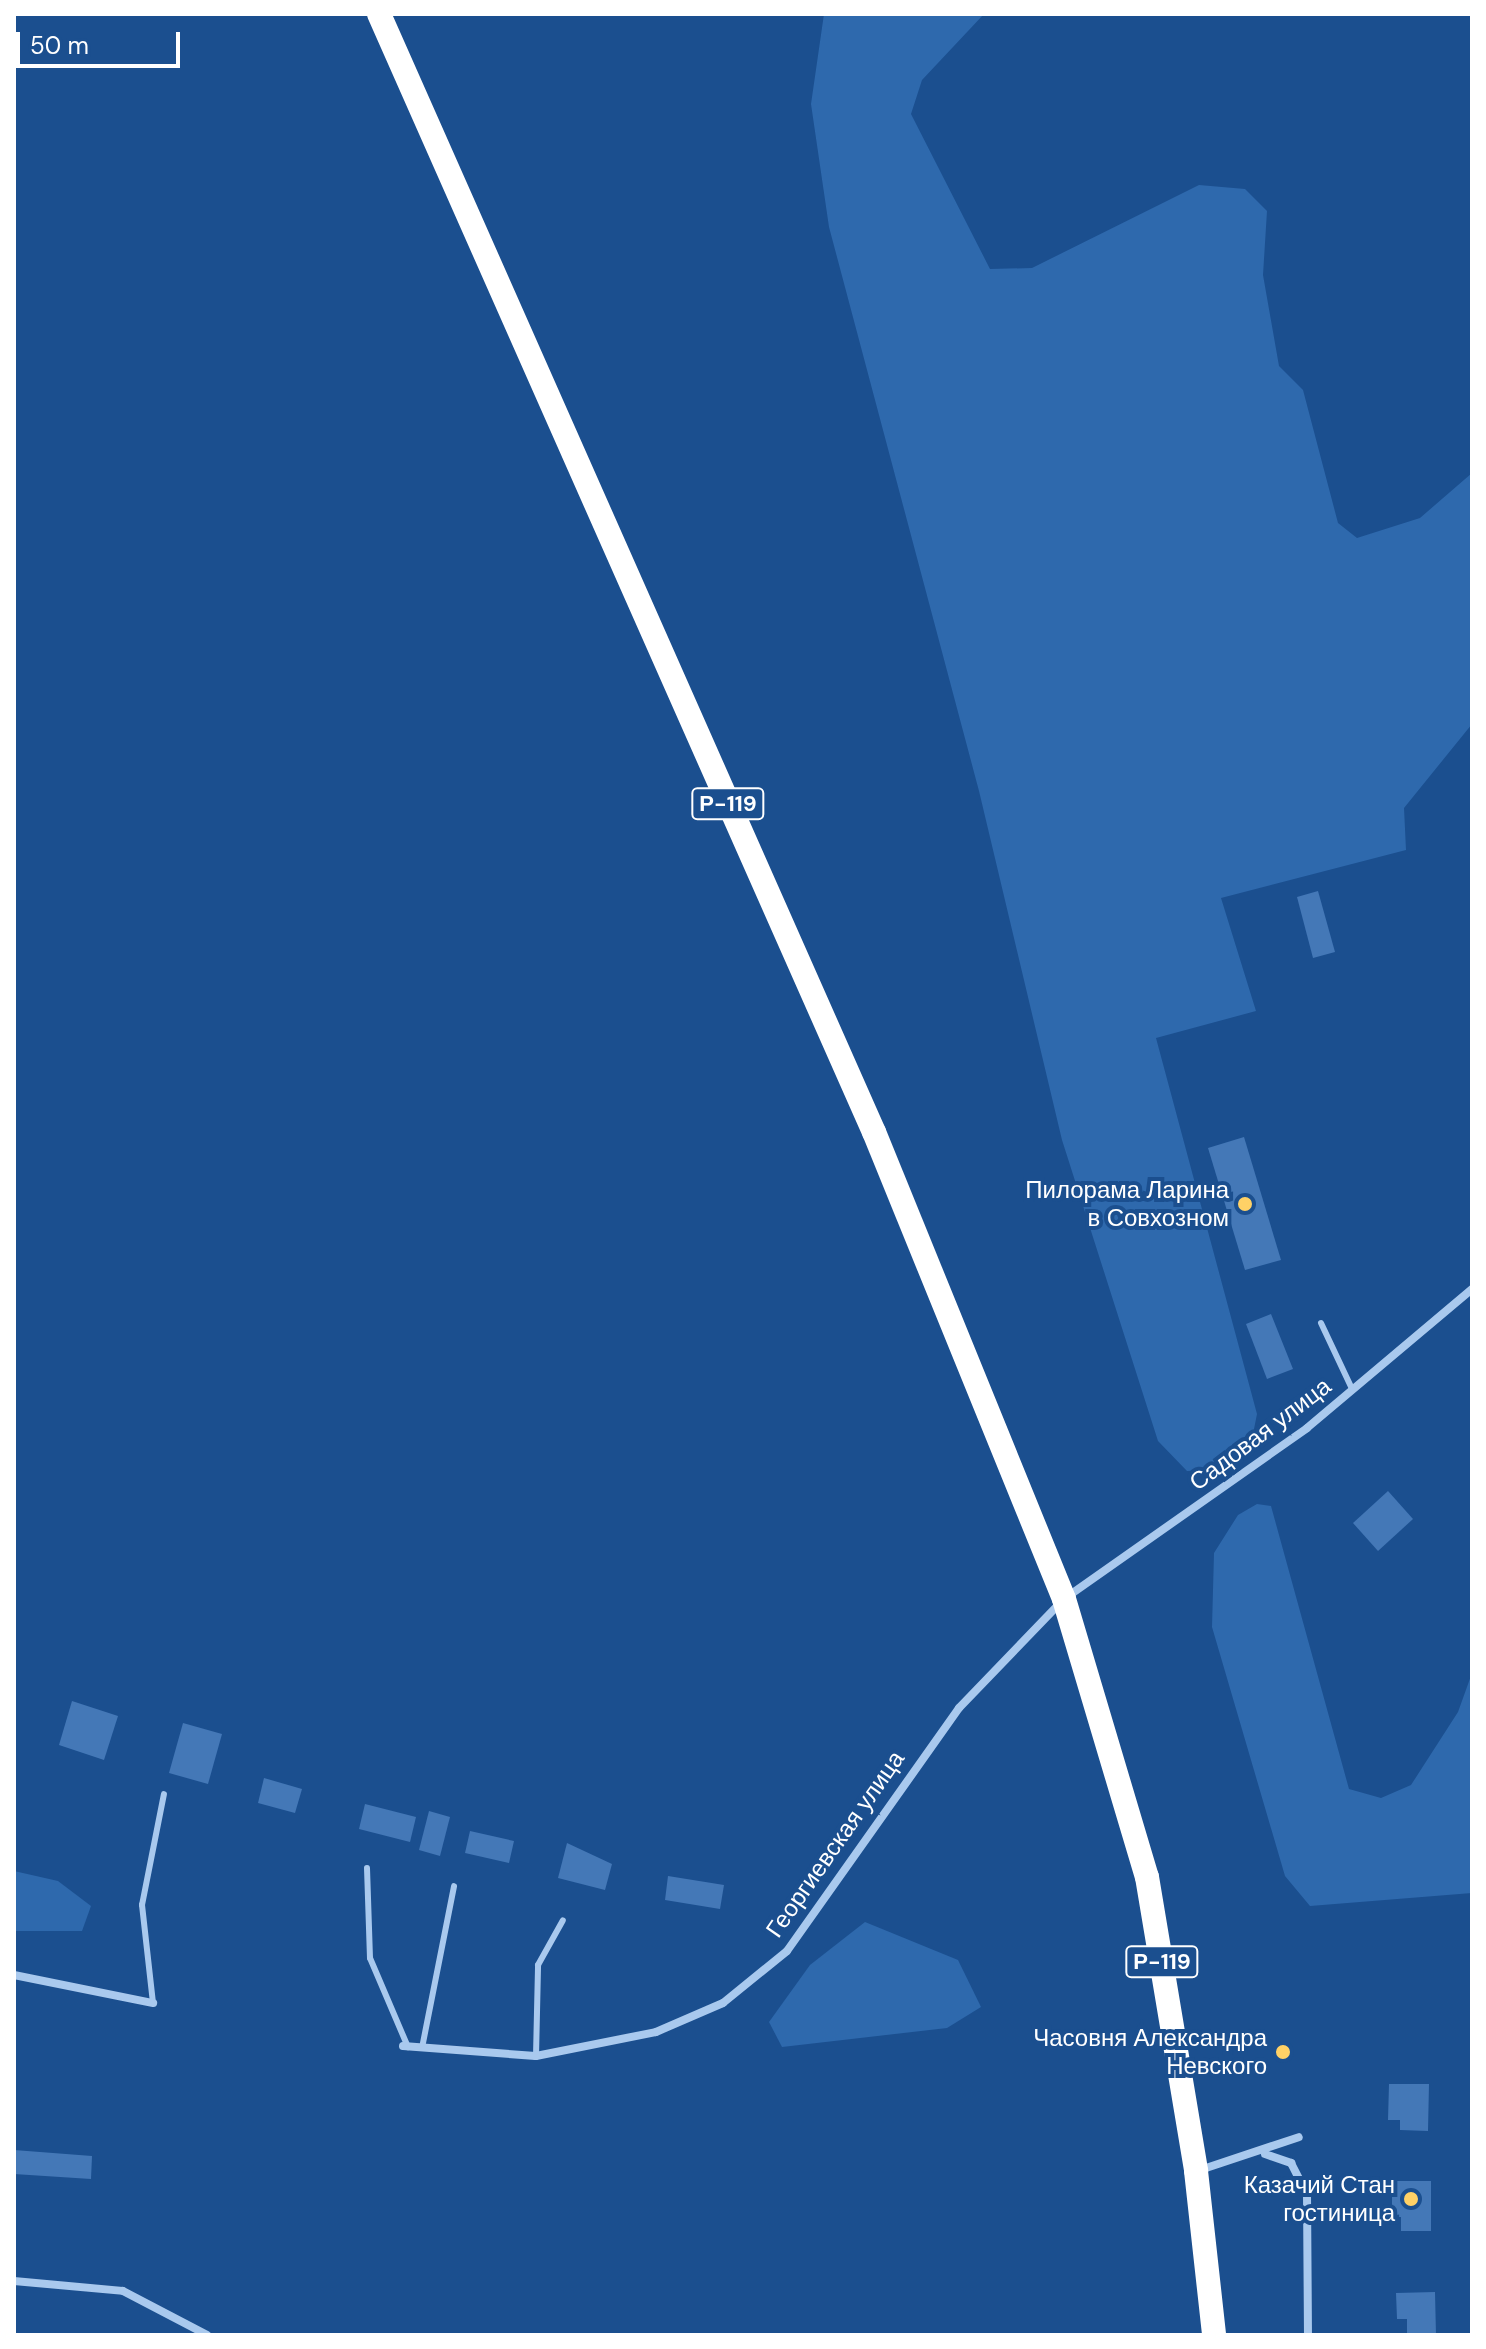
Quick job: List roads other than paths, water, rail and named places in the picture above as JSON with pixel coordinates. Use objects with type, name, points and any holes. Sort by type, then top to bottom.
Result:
[{"type":"highway","name":"Р-119","points":[[379,14],[874,1132],[1064,1599],[1147,1877],[1196,2171],[1214,2335]]},
{"type":"street","name":"Садовая улица","points":[[1064,1599],[1352,1389],[1472,1289]]},
{"type":"street","name":"Георгиевская улица","points":[[406,2046],[536,2056],[656,2032],[723,2003],[787,1951],[959,1708],[1064,1599]]},
{"type":"street","points":[[14,1975],[153,2003]]},
{"type":"street","points":[[1196,2171],[1265,2154],[1299,2137]]},
{"type":"street","points":[[1265,2154],[1291,2163],[1307,2194],[1308,2335]]},
{"type":"street","points":[[14,2281],[123,2291],[207,2335]]},
{"type":"lane","points":[[1321,1323],[1352,1389]]},
{"type":"lane","points":[[153,2003],[142,1905],[164,1794]]},
{"type":"lane","points":[[367,1868],[370,1958],[406,2046]]},
{"type":"lane","points":[[422,2048],[454,1886]]},
{"type":"lane","points":[[536,2056],[538,1965],[563,1920]]},
{"type":"place","name":"Пилорама Ларина в Совхозном","points":[[1245,1204]]},
{"type":"place","name":"Часовня Александра Невского","points":[[1283,2052]]},
{"type":"place","name":"Казачий Стан гостиница","points":[[1411,2199]]}]
